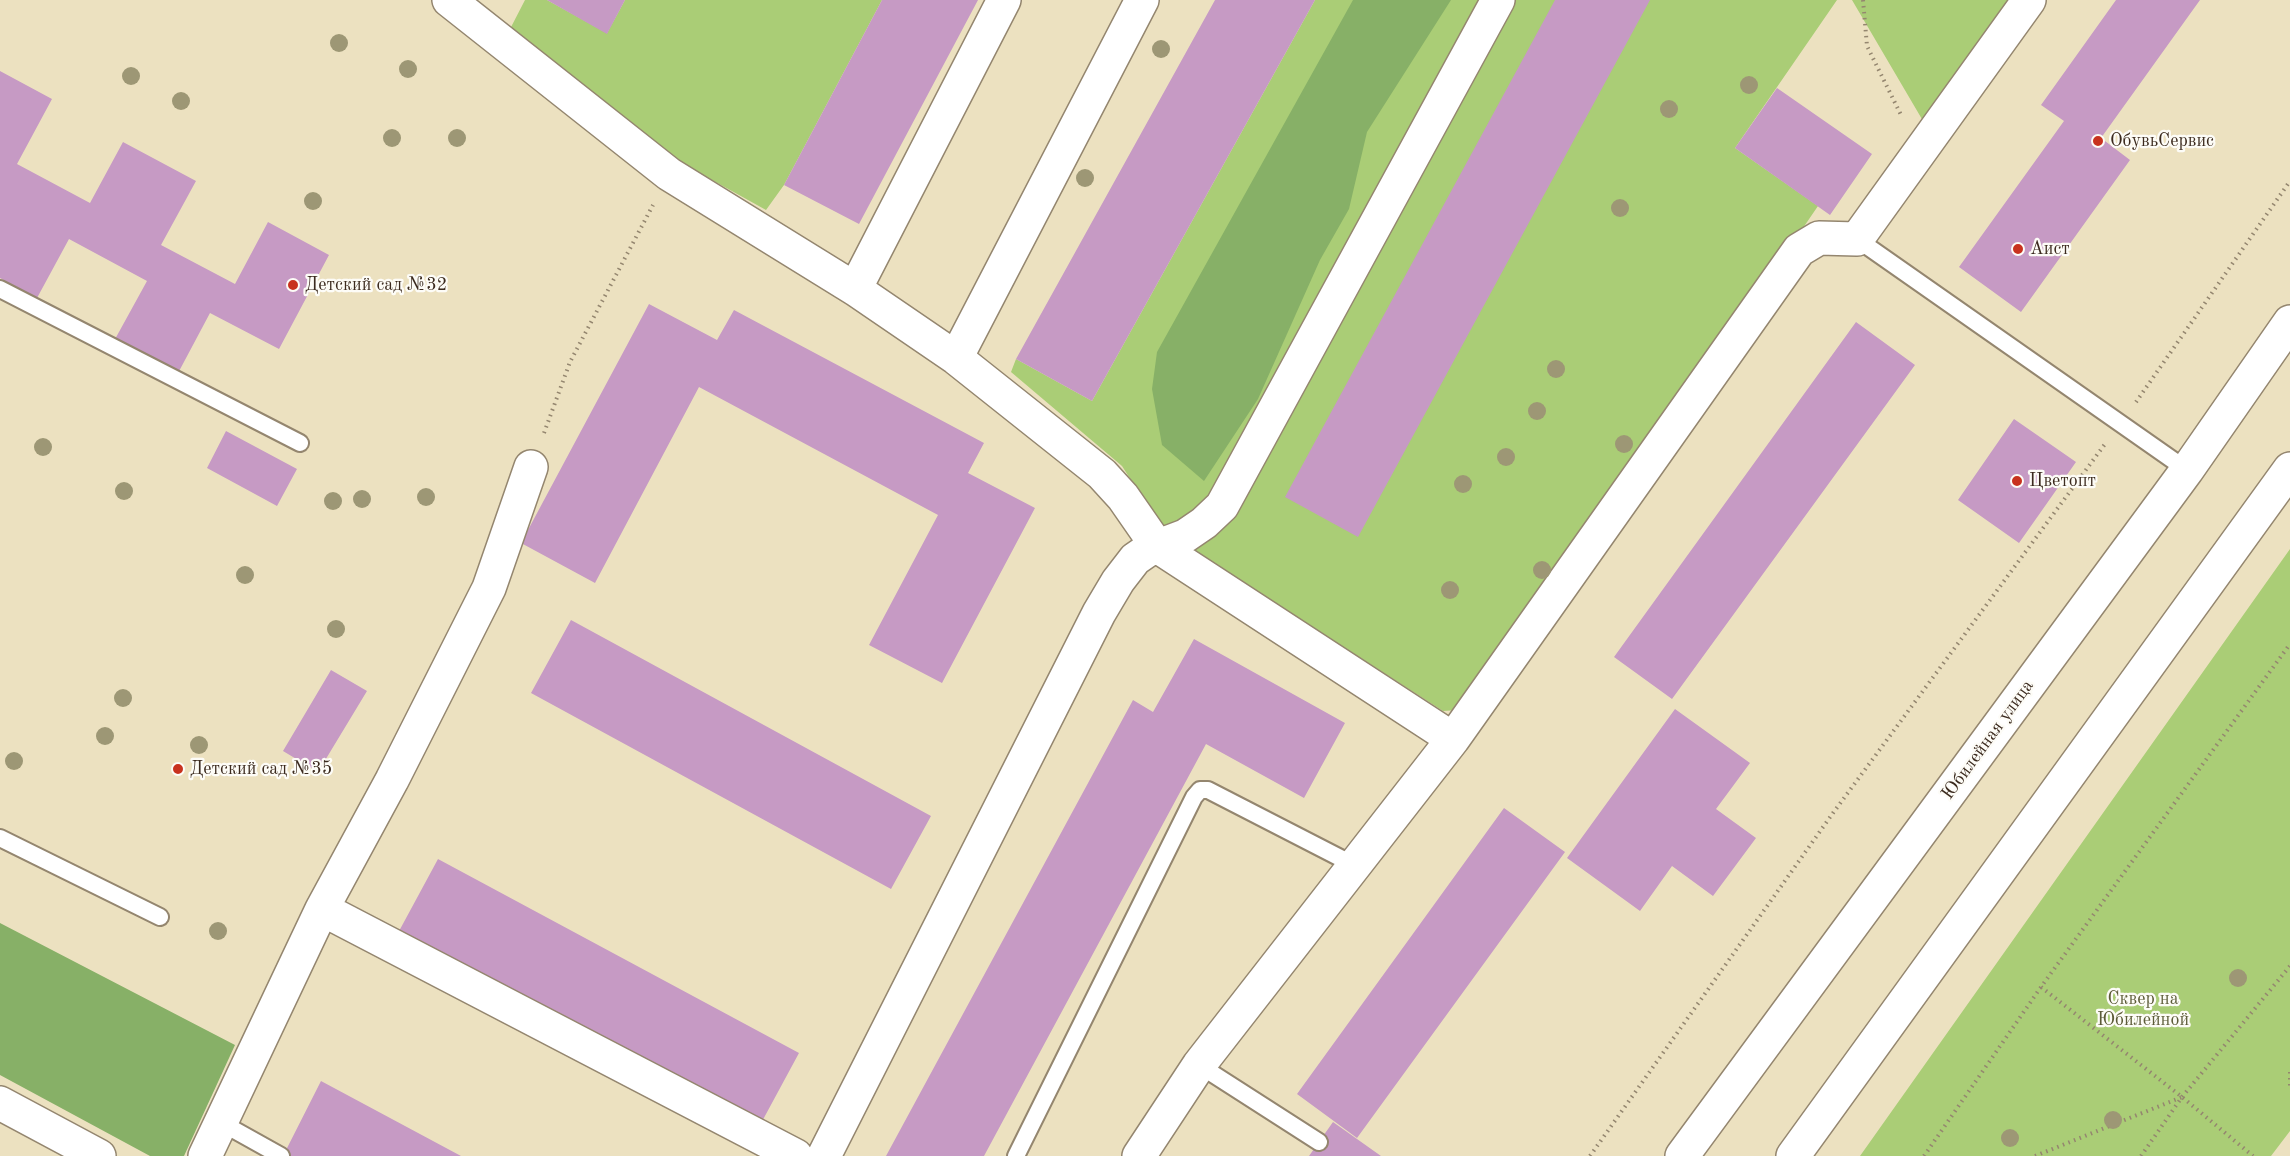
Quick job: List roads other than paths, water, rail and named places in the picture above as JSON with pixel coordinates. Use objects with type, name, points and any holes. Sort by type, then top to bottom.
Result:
[{"type":"main road","points":[[449,0],[487,12],[669,174],[855,289],[956,358],[1102,474],[1123,497],[1157,546],[1453,739]]},
{"type":"main road","points":[[855,289],[1004,0]]},
{"type":"main road","points":[[956,358],[1142,0]]},
{"type":"main road","points":[[825,1156],[1099,613],[1118,581],[1135,560],[1157,546],[1185,536],[1204,523],[1222,506],[1498,0]]},
{"type":"main road","points":[[1139,1156],[1199,1065],[1453,739],[1799,250],[1819,238],[1857,239],[2029,0]]},
{"type":"main road","name":"Юбилейная улица","points":[[1682,1156],[2187,470],[2290,322]]},
{"type":"main road","points":[[205,1156],[322,909],[392,780],[489,588],[531,467]]},
{"type":"main road","points":[[1793,1156],[2290,470]]},
{"type":"main road","points":[[322,909],[796,1156]]},
{"type":"main road","points":[[0,1103],[99,1156]]},
{"type":"lane","points":[[1857,239],[2187,470]]},
{"type":"lane","points":[[0,289],[300,443]]},
{"type":"lane","points":[[1016,1156],[1194,797],[1200,790],[1208,790],[1354,865]]},
{"type":"lane","points":[[0,838],[160,917]]},
{"type":"lane","points":[[1199,1065],[1318,1142]]},
{"type":"lane","points":[[220,1122],[281,1156]]},
{"type":"place","name":"ОбувьСервис","points":[[2098,141]]},
{"type":"place","name":"Аист","points":[[2018,249]]},
{"type":"place","name":"Детский сад №32","points":[[293,285]]},
{"type":"place","name":"Цветопт","points":[[2017,481]]},
{"type":"place","name":"Детский сад №35","points":[[178,769]]},
{"type":"park label","name":"Сквер на Юбилейной","points":[[2143,1009]]}]
